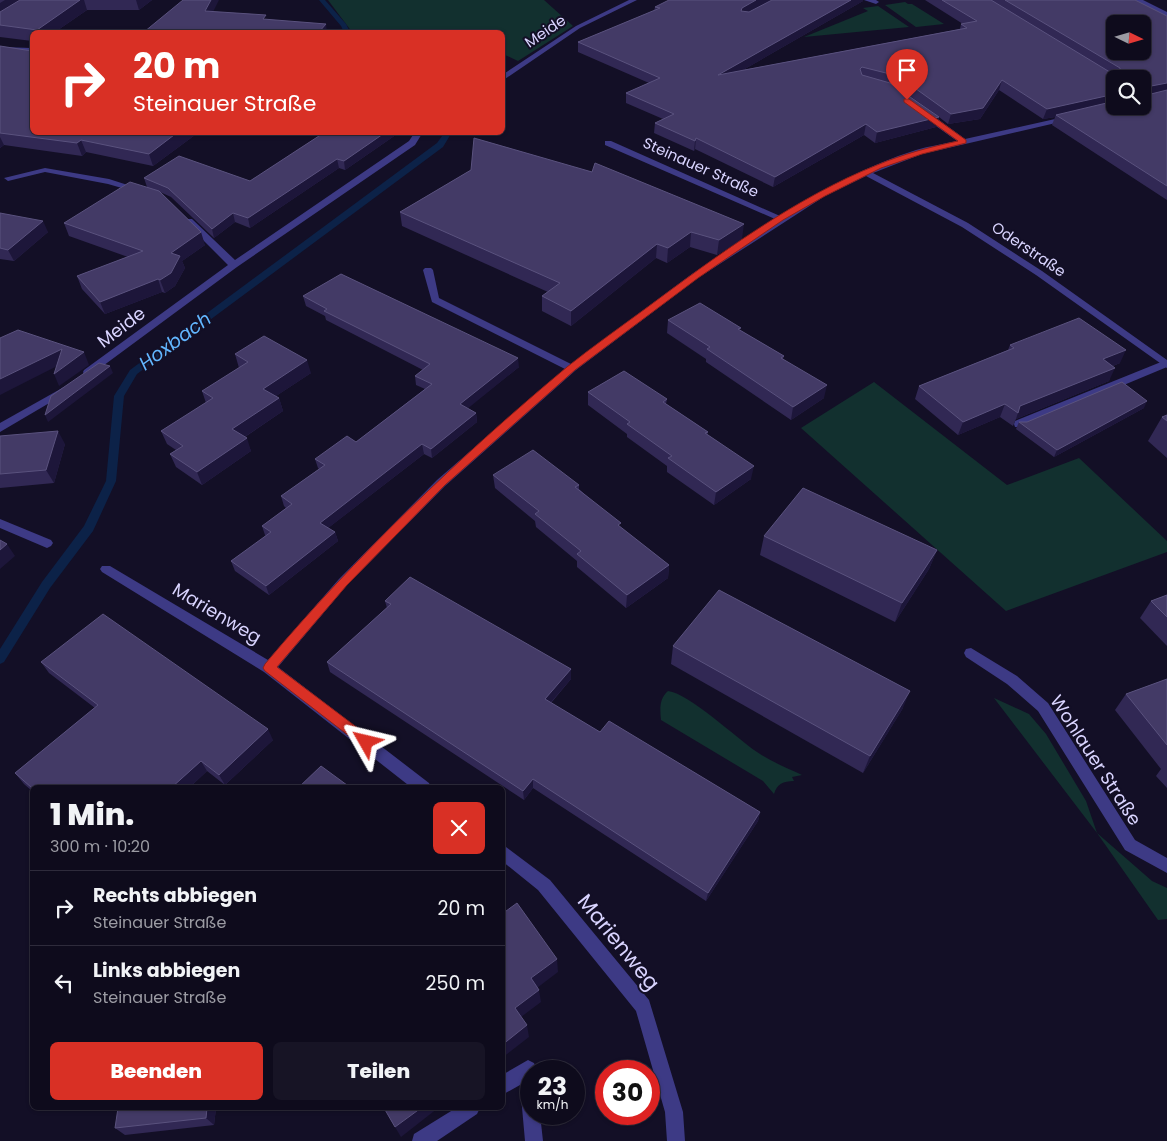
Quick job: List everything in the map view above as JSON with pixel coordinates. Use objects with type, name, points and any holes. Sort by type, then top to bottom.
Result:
[{"type":"street","name":"Meide","points":[[505,77],[578,27],[634,0]]},
{"type":"street","points":[[867,0],[876,2]]},
{"type":"street","points":[[1138,0],[1167,15]]},
{"type":"street","points":[[0,49],[30,50]]},
{"type":"street","points":[[921,111],[963,142]]},
{"type":"street","points":[[269,668],[343,582],[441,483],[572,368],[695,276],[822,194],[866,173],[920,152],[1080,115]]},
{"type":"street","name":"Meide","points":[[0,428],[78,380],[234,265],[412,144],[417,135]]},
{"type":"street","name":"Steinauer Straße","points":[[608,143],[781,219]]},
{"type":"street","points":[[8,178],[45,170],[109,182],[151,194]]},
{"type":"street","name":"Oderstraße","points":[[866,173],[965,225],[1039,273],[1166,364]]},
{"type":"street","points":[[181,214],[234,265]]},
{"type":"street","points":[[428,270],[435,300],[572,368]]},
{"type":"street","points":[[1019,424],[1166,364]]},
{"type":"street","points":[[0,523],[47,544]]},
{"type":"street","name":"Marienweg","points":[[106,569],[269,668],[420,785]]},
{"type":"street","name":"Wohlauer Straße","points":[[971,653],[1012,680],[1043,707],[1130,845],[1167,866]]},
{"type":"street","name":"Marienweg","points":[[505,853],[544,885],[643,1006],[674,1112],[676,1141]]},
{"type":"street","points":[[505,1084],[520,1074]]},
{"type":"street","points":[[422,1141],[468,1110]]},
{"type":"street","points":[[532,1125],[534,1141]]},
{"type":"green space","points":[[328,0],[544,0],[573,26],[518,61],[505,55],[505,30],[350,30]]},
{"type":"green space","points":[[905,2],[912,4],[944,24],[916,27],[885,5]]},
{"type":"green space","points":[[878,6],[909,27],[804,37],[868,11],[863,8]]},
{"type":"green space","points":[[874,382],[1007,485],[1079,458],[1167,541],[1167,552],[1006,611],[801,428]]},
{"type":"green space","points":[[668,691],[677,694],[700,708],[762,755],[802,775],[792,777],[794,781],[781,784],[774,794],[763,781],[661,720],[660,708]]},
{"type":"green space","points":[[994,698],[1029,714],[1046,734],[1086,801],[1097,833]]},
{"type":"green space","points":[[1097,833],[1152,881],[1167,888],[1167,919],[1158,920]]},
{"type":"building","points":[[20,0],[80,0],[37,30],[0,25],[0,12]]},
{"type":"building","points":[[183,0],[211,0],[205,11],[266,15],[263,19],[326,24],[321,30],[146,30]]},
{"type":"building","points":[[669,0],[756,0],[742,8],[741,11],[749,12],[772,0],[851,0],[718,75],[967,28],[961,24],[977,21],[942,0],[991,0],[1106,70],[1106,96],[1047,109],[1002,80],[983,108],[951,114],[898,76],[862,67],[860,69],[862,75],[890,83],[939,117],[877,132],[866,124],[775,177],[696,138],[695,141],[655,123],[674,114],[626,93],[660,78],[578,42],[660,8],[655,7]]},
{"type":"building","points":[[1005,0],[1135,0],[1167,16],[1167,83],[1151,86],[1151,70],[1120,70],[1120,68],[1106,60],[1151,60],[1151,15],[1106,15],[1106,60]]},
{"type":"building","points":[[0,46],[30,51],[30,135],[174,135],[149,154],[81,140],[77,143],[0,133]]},
{"type":"building","points":[[1167,90],[1167,186],[1056,115],[1106,103],[1106,115],[1151,115],[1151,94]]},
{"type":"building","points":[[320,135],[382,135],[344,161],[337,159],[248,218],[233,213],[212,229],[168,188],[144,178],[179,156],[250,181]]},
{"type":"building","points":[[474,138],[592,172],[595,163],[744,224],[719,240],[691,232],[668,248],[657,244],[571,311],[542,296],[560,283],[400,212],[471,170]]},
{"type":"building","points":[[130,182],[159,191],[201,232],[171,253],[180,256],[171,273],[160,280],[158,279],[100,302],[77,276],[143,251],[64,223]]},
{"type":"building","points":[[0,213],[43,221],[8,250],[0,248]]},
{"type":"building","points":[[341,274],[518,358],[460,404],[476,413],[431,449],[422,444],[320,523],[335,532],[266,586],[231,561],[271,532],[262,526],[292,504],[281,496],[325,465],[315,459],[347,436],[356,442],[432,384],[415,376],[430,364],[324,311],[327,309],[303,296]]},
{"type":"building","points":[[700,303],[741,328],[738,329],[784,356],[781,358],[827,385],[793,407],[707,349],[710,347],[668,320]]},
{"type":"building","points":[[1079,318],[1126,350],[1103,359],[1115,368],[1020,406],[1018,413],[1005,404],[963,422],[919,386],[1014,348],[1010,345]]},
{"type":"building","points":[[18,330],[84,352],[54,374],[62,349],[0,379],[0,338]]},
{"type":"building","points":[[264,336],[307,360],[263,389],[279,398],[232,429],[247,438],[197,472],[170,454],[183,446],[161,431],[213,398],[202,391],[248,362],[235,354]]},
{"type":"building","points":[[99,363],[110,366],[45,415],[51,396]]},
{"type":"building","points":[[624,371],[667,399],[663,402],[754,466],[716,492],[668,458],[672,456],[627,424],[630,422],[588,392]]},
{"type":"building","points":[[1122,382],[1147,401],[1057,450],[1019,422],[1027,422]]},
{"type":"building","points":[[58,431],[46,470],[0,474],[0,436]]},
{"type":"building","points":[[533,450],[579,485],[575,487],[621,523],[618,525],[669,565],[627,595],[577,554],[581,551],[535,514],[539,511],[493,475]]},
{"type":"building","points":[[803,488],[937,550],[902,603],[764,536]]},
{"type":"building","points":[[0,540],[7,544],[0,550]]},
{"type":"building","points":[[410,577],[571,669],[545,699],[600,732],[609,721],[760,812],[708,893],[533,779],[523,791],[327,662],[391,604],[385,601]]},
{"type":"building","points":[[719,590],[910,691],[870,756],[673,646]]},
{"type":"building","points":[[1167,595],[1167,617],[1151,601]]},
{"type":"building","points":[[103,614],[268,729],[219,775],[201,761],[174,785],[30,786],[15,773],[98,705],[41,662]]},
{"type":"building","points":[[1167,679],[1167,745],[1126,694]]},
{"type":"building","points":[[321,766],[347,785],[301,785]]},
{"type":"building","points":[[517,903],[557,959],[531,978],[539,990],[515,1008],[527,1025],[505,1043],[505,912]]},
{"type":"building","points":[[118,1110],[207,1110],[206,1118],[115,1128]]},
{"type":"building","points":[[385,1110],[418,1110],[395,1127]]},
{"type":"waterway","name":"Hoxbach","points":[[322,0],[346,30]]},
{"type":"waterway","name":"Hoxbach","points":[[0,659],[46,585],[89,528],[111,481],[119,396],[133,372],[440,145],[447,135]]},
{"type":"route","points":[[366,742],[269,668],[292,640],[343,582],[441,483],[572,368],[695,276],[822,194],[879,167],[920,152],[963,142],[907,100]]}]
